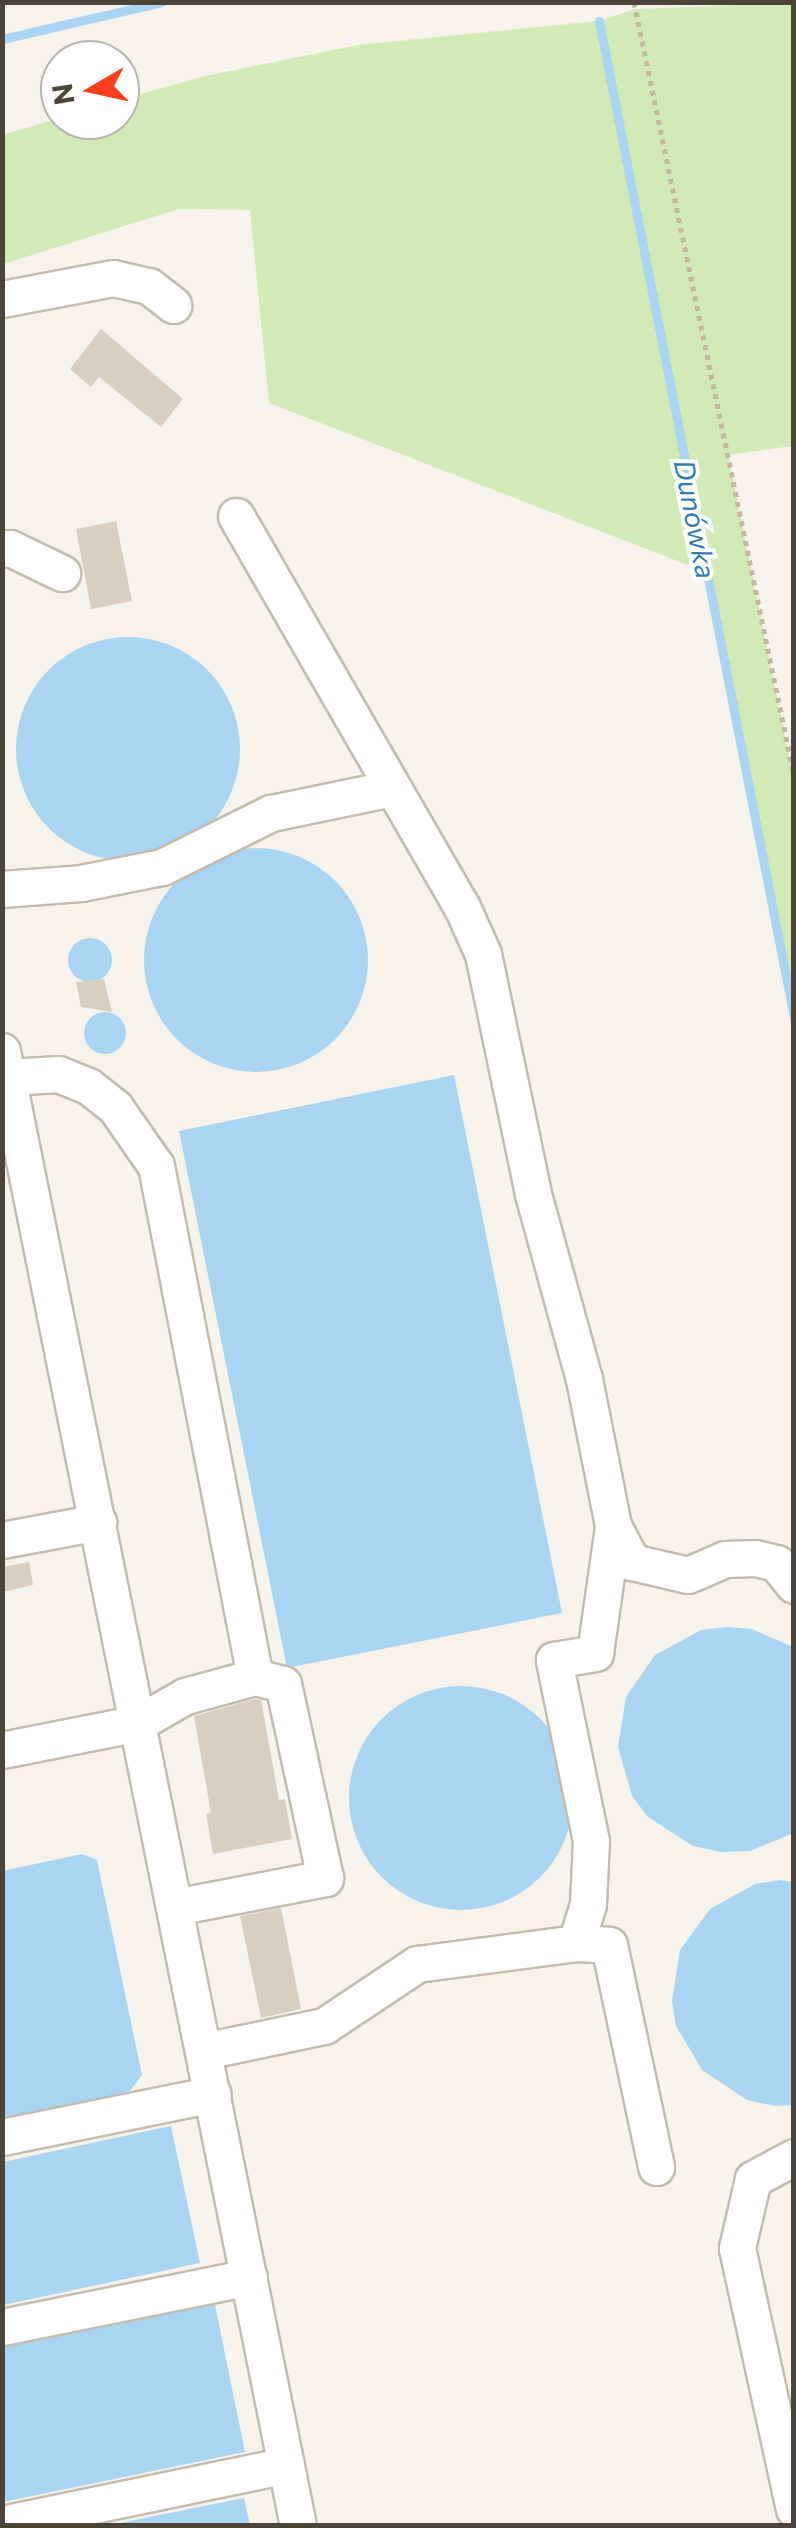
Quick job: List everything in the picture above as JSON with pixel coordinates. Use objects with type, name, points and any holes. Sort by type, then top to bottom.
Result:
[{"type":"lane","points":[[2,299],[112,278],[150,286],[173,305]]},
{"type":"lane","points":[[236,516],[461,905],[483,954],[533,1194],[584,1379],[613,1526],[632,1562],[688,1575],[725,1558],[756,1558],[776,1563],[794,1585]]},
{"type":"lane","points":[[2,549],[10,548],[62,573]]},
{"type":"lane","points":[[2,889],[81,883],[162,867],[271,813],[392,788]]},
{"type":"lane","points":[[256,1677],[156,1166],[115,1107],[88,1086],[58,1074],[5,1064],[19,1213],[98,1522],[298,2526]]},
{"type":"lane","points":[[2,1540],[98,1522]]},
{"type":"lane","points":[[576,1943],[588,1904],[591,1841],[554,1660],[596,1653],[613,1526]]},
{"type":"lane","points":[[2,1750],[138,1723],[186,1696],[256,1677],[283,1684],[325,1878],[176,1907]]},
{"type":"lane","points":[[204,2051],[324,2026],[417,1964],[576,1943],[609,1945],[656,2168]]},
{"type":"lane","points":[[2,2137],[213,2094]]},
{"type":"lane","points":[[794,2156],[753,2179],[737,2248],[794,2509]]},
{"type":"lane","points":[[2,2327],[248,2277]]},
{"type":"lane","points":[[2,2524],[286,2466]]},
{"type":"path","points":[[634,2],[794,776]]},
{"type":"green space","points":[[794,3],[793,446],[728,455],[793,776],[793,1018],[706,572],[269,403],[250,210],[179,209],[3,264],[2,135],[40,124],[40,140],[140,140],[140,94],[205,76],[358,45],[599,21],[635,9]]},
{"type":"water","points":[[128,637],[171,646],[207,670],[231,706],[240,749],[231,792],[207,828],[171,852],[128,861],[85,852],[49,828],[25,792],[16,749],[25,706],[49,670],[85,646]]},
{"type":"water","points":[[256,848],[299,856],[335,881],[360,917],[368,960],[360,1003],[335,1039],[299,1064],[256,1072],[213,1064],[177,1039],[152,1003],[144,960],[152,917],[177,881],[213,856]]},
{"type":"water","points":[[90,938],[106,944],[112,960],[106,976],[90,982],[74,976],[68,960],[74,944]]},
{"type":"water","points":[[105,1012],[120,1018],[126,1033],[120,1048],[105,1054],[90,1048],[84,1033],[90,1018]]},
{"type":"water","points":[[454,1075],[562,1613],[287,1668],[179,1131]]},
{"type":"water","points":[[752,1629],[793,1647],[794,1833],[750,1851],[721,1852],[693,1846],[648,1817],[632,1796],[618,1747],[626,1697],[655,1655],[701,1630]]},
{"type":"water","points":[[461,1686],[504,1695],[540,1719],[564,1755],[573,1798],[564,1841],[540,1877],[504,1901],[461,1910],[418,1901],[382,1877],[358,1841],[349,1798],[358,1755],[382,1719],[418,1695]]},
{"type":"water","points":[[82,1854],[97,1860],[142,2075],[130,2091],[3,2121],[2,1871]]},
{"type":"water","points":[[793,1882],[794,2105],[775,2106],[747,2100],[702,2070],[676,2026],[672,2001],[680,1950],[710,1909],[755,1884]]},
{"type":"water","points":[[171,2126],[200,2263],[3,2305],[3,2162]]},
{"type":"water","points":[[214,2300],[245,2452],[3,2502],[3,2343]]},
{"type":"water","points":[[244,2498],[250,2525],[110,2525]]},
{"type":"building","points":[[101,329],[183,399],[161,427],[99,377],[91,387],[70,369]]},
{"type":"building","points":[[116,521],[132,601],[91,609],[76,529]]},
{"type":"building","points":[[104,979],[112,1012],[81,1007],[76,982]]},
{"type":"building","points":[[29,1562],[33,1585],[2,1592],[2,1567]]},
{"type":"building","points":[[261,1700],[279,1800],[285,1799],[292,1839],[213,1854],[206,1814],[211,1813],[194,1716]]},
{"type":"building","points":[[281,1908],[301,2009],[261,2018],[240,1916]]},
{"type":"waterway","points":[[2,39],[162,2]]},
{"type":"waterway","name":"Dunówka","points":[[599,21],[794,1018]]}]
